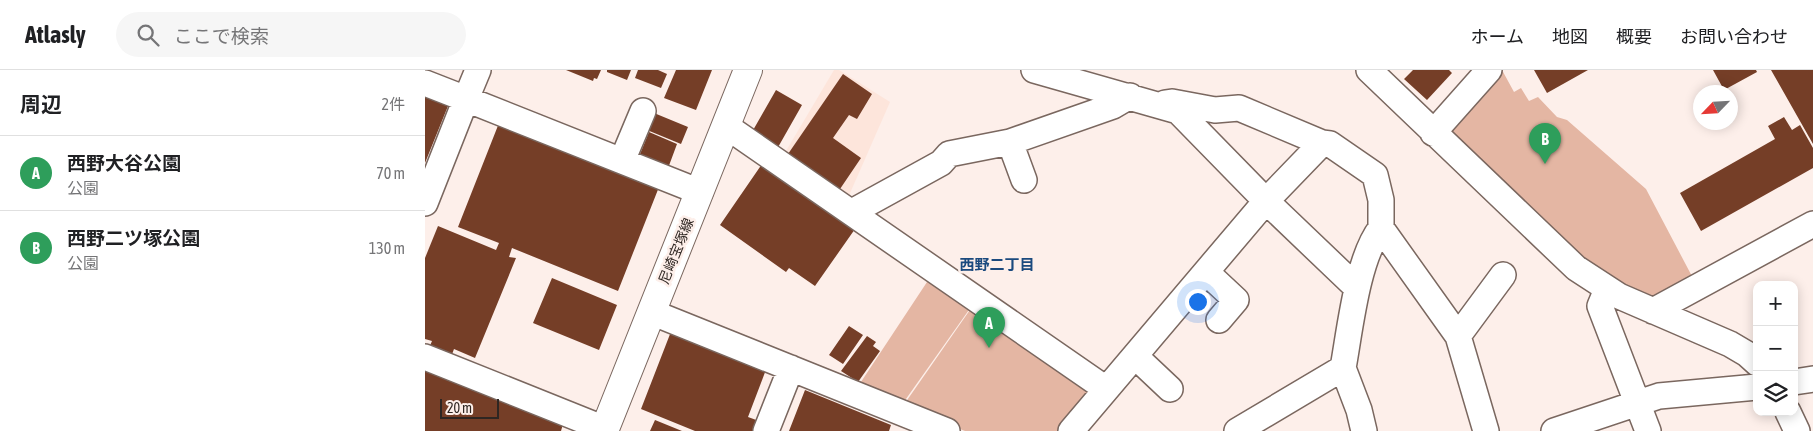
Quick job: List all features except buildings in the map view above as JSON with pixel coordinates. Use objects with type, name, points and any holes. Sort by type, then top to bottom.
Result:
[{"type":"main road","name":"尼崎宝塚線","points":[[604,430],[748,70]]},
{"type":"street","points":[[425,203],[478,70]]},
{"type":"street","points":[[1034,70],[1178,111],[1266,201],[1357,288]]},
{"type":"street","points":[[1369,70],[1575,268],[1607,289],[1730,344],[1753,359]]},
{"type":"street","points":[[1433,133],[1489,70]]},
{"type":"street","points":[[425,83],[699,192]]},
{"type":"street","points":[[852,212],[941,163],[949,154],[1010,142],[1113,106],[1130,96]]},
{"type":"street","points":[[1158,105],[1172,102],[1215,110],[1239,108],[1322,143],[1330,144],[1375,175],[1381,200],[1381,228],[1458,336],[1486,431]]},
{"type":"street","points":[[623,161],[643,111]]},
{"type":"street","points":[[726,126],[1106,389]]},
{"type":"street","points":[[1010,142],[1024,180]]},
{"type":"street","points":[[1071,431],[1266,201],[1322,143]]},
{"type":"street","points":[[1653,311],[1813,224]]},
{"type":"street","points":[[1364,431],[1359,410],[1343,368],[1357,288],[1373,239],[1381,228]]},
{"type":"street","points":[[1206,272],[1235,300],[1219,320]]},
{"type":"street","points":[[1458,336],[1503,275]]},
{"type":"street","points":[[1607,289],[1600,306],[1648,431]]},
{"type":"street","points":[[651,312],[791,368],[913,424],[947,431]]},
{"type":"street","points":[[1135,356],[1170,388]]},
{"type":"street","points":[[425,357],[604,430]]},
{"type":"street","points":[[766,431],[791,368]]},
{"type":"street","points":[[1237,431],[1343,368]]},
{"type":"street","points":[[1798,381],[1813,379]]},
{"type":"street","points":[[1554,431],[1659,396],[1753,387]]},
{"type":"street","points":[[1790,416],[1797,431]]},
{"type":"shaded area","points":[[834,70],[839,70],[890,102],[847,200],[783,156]]},
{"type":"shaded area","points":[[1501,70],[1514,92],[1521,88],[1529,101],[1538,97],[1557,117],[1567,120],[1646,189],[1695,282],[1659,302],[1598,279],[1444,134]]},
{"type":"shaded area","points":[[929,279],[971,307],[901,406],[857,388]]},
{"type":"shaded area","points":[[972,307],[1095,388],[1060,431],[965,431],[903,406]]},
{"type":"place","name":"西野二ツ塚公園","points":[[1545,164]]},
{"type":"place","name":"西野大谷公園","points":[[989,348]]},
{"type":"district","name":"西野二丁目","points":[[997,264]]}]
